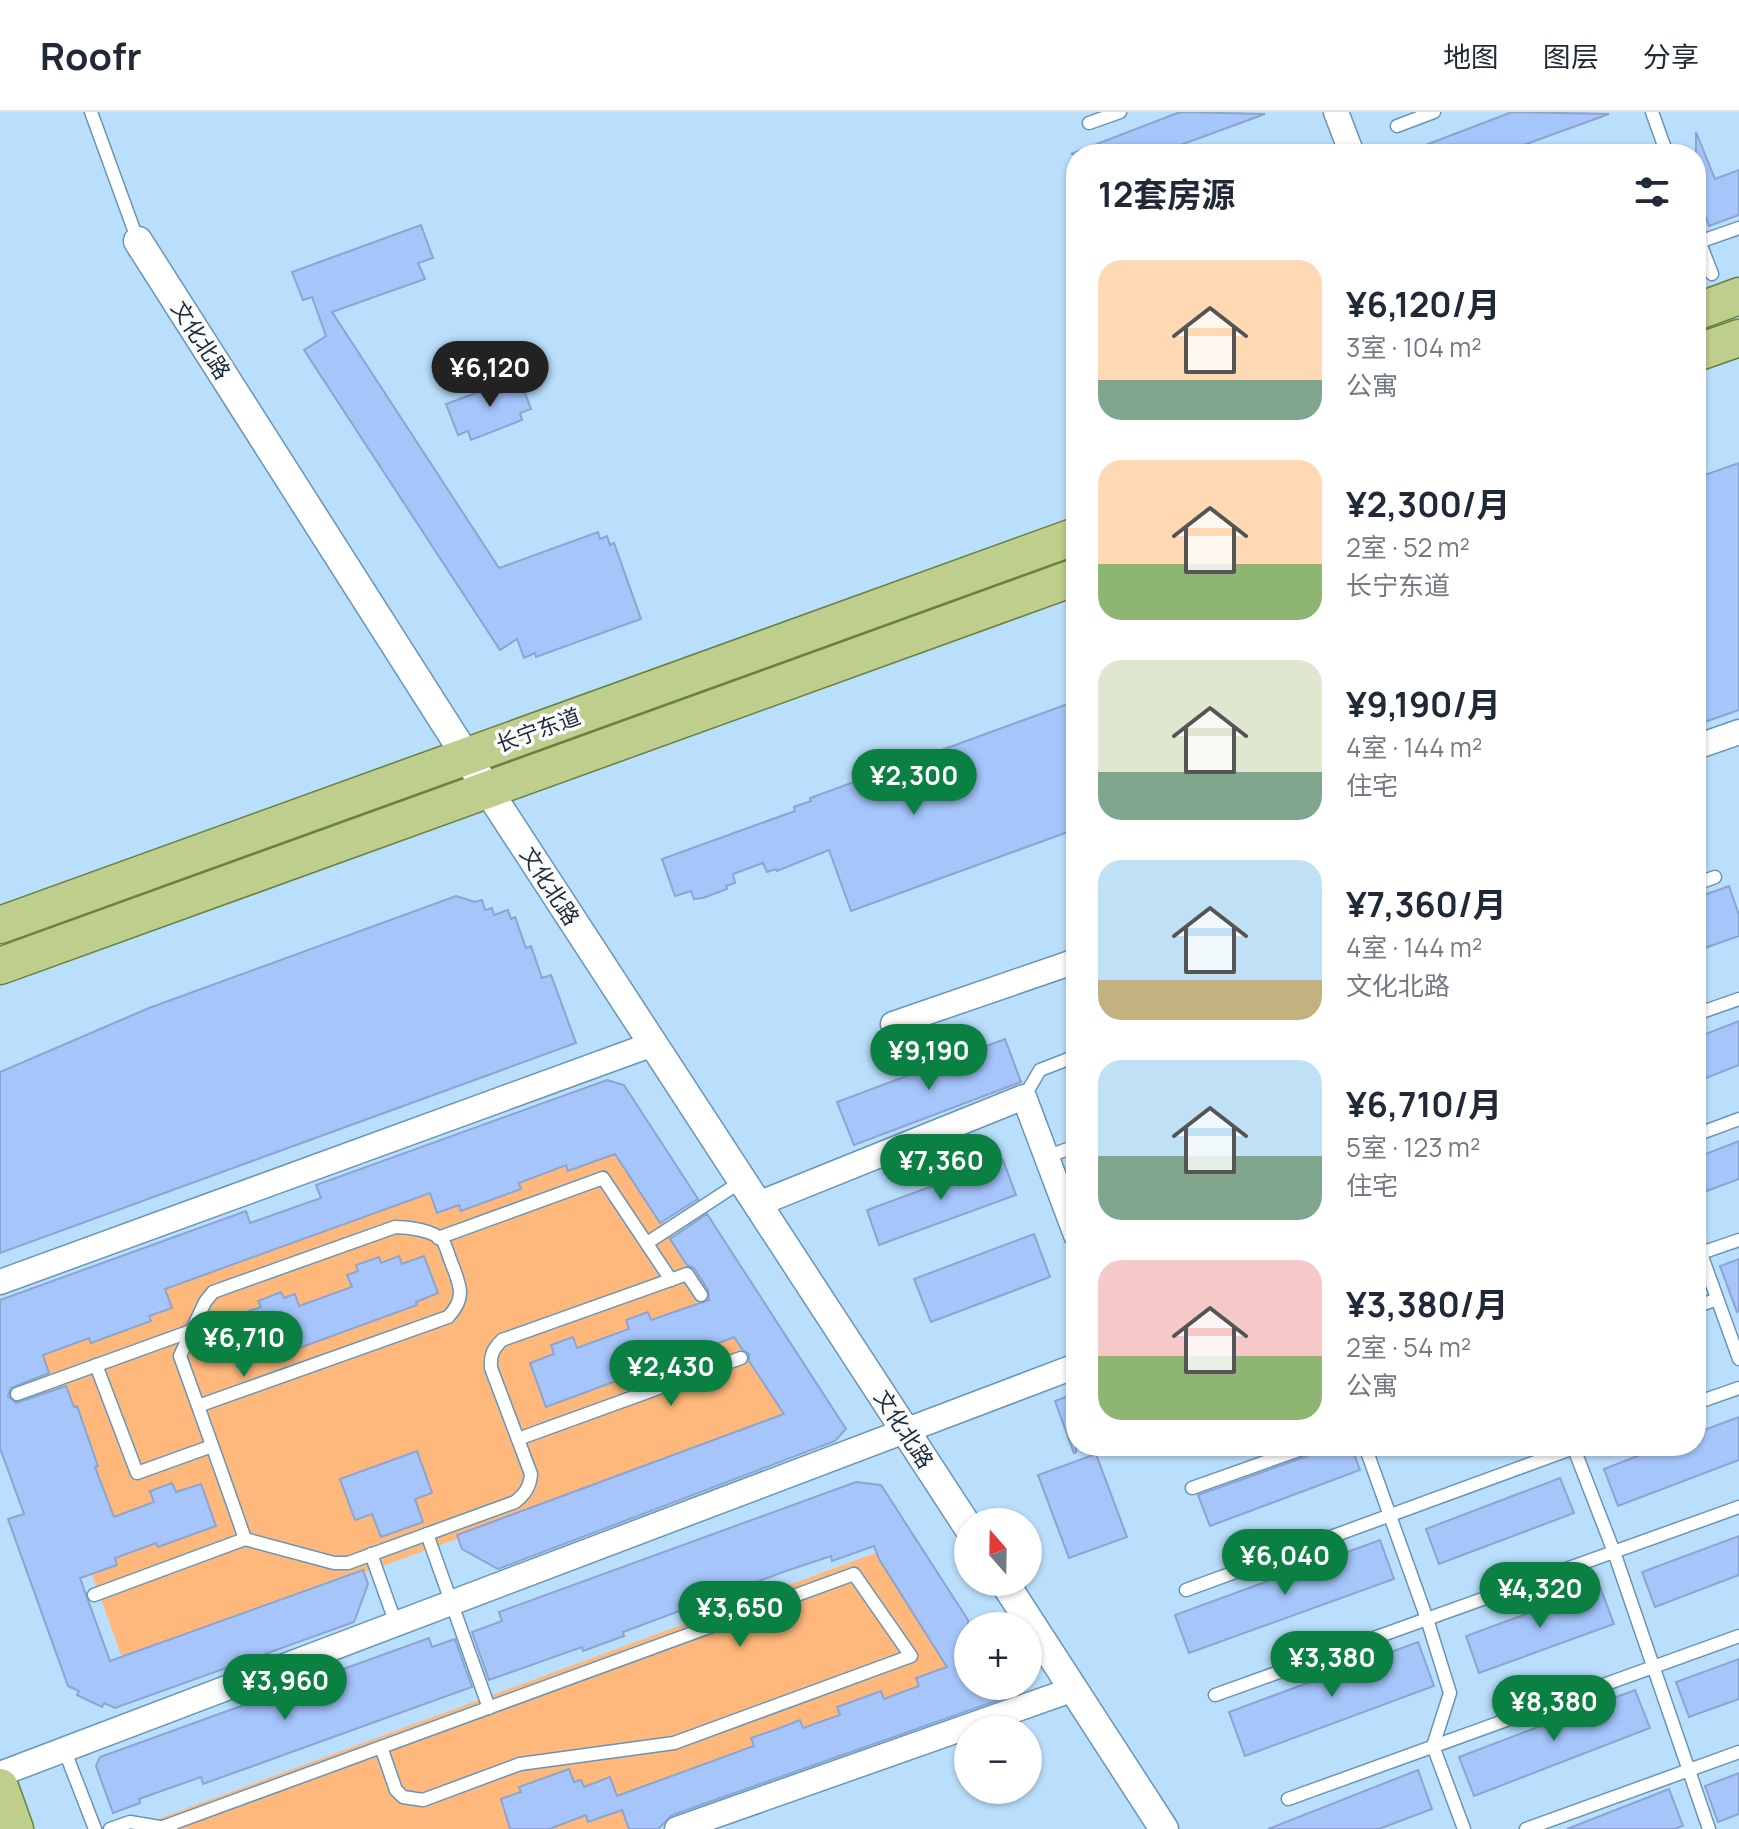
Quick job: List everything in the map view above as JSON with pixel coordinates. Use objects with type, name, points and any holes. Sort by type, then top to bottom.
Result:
[{"type":"main road","points":[[1706,303],[1726,285]]},
{"type":"main road","points":[[1706,350],[1739,338]]},
{"type":"main road","name":"长宁东道","points":[[0,925],[1066,540]]},
{"type":"main road","name":"长宁东道","points":[[0,966],[1066,581]]},
{"type":"main road","points":[[0,901],[66,901]]},
{"type":"main road","points":[[0,990],[28,979],[81,936]]},
{"type":"main road","points":[[0,1787],[15,1829]]},
{"type":"street","points":[[1336,112],[1348,144]]},
{"type":"street","name":"文化北路","points":[[138,241],[487,789],[955,1508]]},
{"type":"street","points":[[1706,744],[1739,732]]},
{"type":"street","points":[[893,1024],[1066,964]]},
{"type":"street","points":[[0,1282],[653,1044]]},
{"type":"street","points":[[750,1192],[1024,1097],[1066,1209]]},
{"type":"street","points":[[0,1774],[1066,1370]]},
{"type":"street","points":[[1013,1596],[1164,1829]]},
{"type":"street","points":[[677,1829],[1074,1689]]},
{"type":"lane","points":[[91,112],[138,241]]},
{"type":"lane","points":[[1089,123],[1120,112]]},
{"type":"lane","points":[[1397,126],[1434,112]]},
{"type":"lane","points":[[1652,112],[1663,144]]},
{"type":"lane","points":[[1706,235],[1739,228]]},
{"type":"lane","points":[[1706,251],[1726,285]]},
{"type":"lane","points":[[1706,880],[1715,877]]},
{"type":"lane","points":[[1706,1011],[1739,999]]},
{"type":"lane","points":[[1024,1097],[1040,1070],[1066,1060]]},
{"type":"lane","points":[[1706,1131],[1739,1119]]},
{"type":"lane","points":[[1046,1157],[1066,1150]]},
{"type":"lane","points":[[438,1238],[603,1178],[671,1280]]},
{"type":"lane","points":[[647,1243],[750,1192]]},
{"type":"lane","points":[[198,1406],[448,1317],[456,1308],[461,1289],[443,1242],[406,1227],[395,1227],[213,1292],[205,1302],[180,1356],[245,1539]]},
{"type":"lane","points":[[1706,1251],[1739,1240]]},
{"type":"lane","points":[[1706,1267],[1738,1354]]},
{"type":"lane","points":[[94,1595],[245,1539],[334,1563],[348,1563],[515,1502],[524,1494],[531,1474],[491,1368],[490,1357],[494,1348],[502,1340],[687,1274],[701,1295]]},
{"type":"lane","points":[[1706,1303],[1717,1299]]},
{"type":"lane","points":[[17,1394],[191,1331]]},
{"type":"lane","points":[[518,1439],[741,1358]]},
{"type":"lane","points":[[96,1365],[137,1473],[212,1446]]},
{"type":"lane","points":[[1706,1400],[1739,1388]]},
{"type":"lane","points":[[1192,1488],[1282,1456]]},
{"type":"lane","points":[[1368,1456],[1450,1693],[1433,1746],[1464,1829]]},
{"type":"lane","points":[[1186,1590],[1551,1456]]},
{"type":"lane","points":[[1578,1456],[1709,1829]]},
{"type":"lane","points":[[1215,1695],[1739,1507]]},
{"type":"lane","points":[[427,1534],[489,1708]]},
{"type":"lane","points":[[371,1554],[396,1624]]},
{"type":"lane","points":[[110,1829],[130,1822],[168,1828],[381,1747],[854,1574],[911,1656],[674,1743],[520,1764],[423,1800],[403,1797],[396,1790],[381,1747]]},
{"type":"lane","points":[[1288,1799],[1739,1636]]},
{"type":"lane","points":[[64,1749],[95,1829]]},
{"type":"lane","points":[[1526,1829],[1739,1752]]},
{"type":"shaded area","points":[[585,1106],[796,1416],[123,1660],[0,1320]]},
{"type":"shaded area","points":[[881,1551],[954,1670],[954,1700],[973,1700],[977,1707],[632,1829],[157,1829],[139,1826]]},
{"type":"building","points":[[1180,112],[1265,114],[1183,144],[1097,144]]},
{"type":"building","points":[[1512,112],[1609,114],[1526,144],[1428,144]]},
{"type":"building","points":[[1706,157],[1715,179],[1739,170],[1739,215],[1709,226],[1706,218]]},
{"type":"building","points":[[421,225],[433,258],[418,263],[425,279],[332,312],[499,568],[598,532],[600,539],[607,536],[610,545],[614,543],[641,619],[536,657],[535,653],[524,658],[517,639],[500,650],[304,350],[326,336],[312,297],[303,300],[292,272]]},
{"type":"building","points":[[519,377],[531,409],[520,413],[522,420],[471,440],[468,431],[458,435],[446,404]]},
{"type":"building","points":[[1739,463],[1739,710],[1706,722],[1706,475]]},
{"type":"building","points":[[1066,705],[1066,833],[851,911],[829,850],[777,871],[767,872],[763,863],[733,874],[735,883],[703,898],[694,899],[691,891],[675,896],[662,859],[795,811],[794,807],[811,801],[810,798]]},
{"type":"building","points":[[1729,886],[1739,915],[1739,936],[1706,948],[1706,894]]},
{"type":"building","points":[[456,896],[475,902],[482,900],[485,910],[492,908],[494,915],[508,910],[511,919],[515,917],[526,948],[531,946],[542,978],[551,975],[576,1043],[0,1253],[0,1072],[149,1008]]},
{"type":"building","points":[[1739,1021],[1739,1065],[1706,1078],[1706,1034]]},
{"type":"building","points":[[1005,1039],[1021,1082],[854,1145],[837,1102]]},
{"type":"building","points":[[607,1080],[624,1085],[698,1199],[660,1223],[615,1154],[568,1171],[566,1165],[519,1183],[521,1189],[461,1211],[459,1205],[437,1213],[430,1193],[165,1289],[172,1308],[149,1316],[151,1321],[91,1343],[89,1338],[43,1355],[49,1373],[11,1388],[8,1396],[16,1403],[66,1386],[74,1407],[77,1406],[114,1517],[154,1502],[150,1491],[172,1483],[176,1492],[201,1484],[216,1526],[158,1547],[156,1543],[115,1558],[117,1565],[80,1578],[110,1661],[363,1570],[368,1584],[354,1622],[115,1708],[104,1703],[102,1707],[77,1695],[79,1691],[68,1686],[8,1519],[24,1514],[0,1448],[0,1300],[246,1211],[250,1223],[321,1198],[316,1185]]},
{"type":"building","points":[[1739,1141],[1739,1179],[1706,1191],[1706,1154]]},
{"type":"building","points":[[1003,1160],[1016,1195],[879,1245],[867,1210]]},
{"type":"building","points":[[707,1214],[846,1429],[835,1441],[498,1569],[462,1549],[457,1535],[784,1414],[749,1361],[749,1354],[734,1337],[708,1347],[706,1342],[676,1353],[678,1358],[546,1407],[530,1363],[554,1354],[551,1345],[573,1337],[577,1348],[629,1329],[626,1320],[648,1312],[651,1320],[709,1300],[708,1290],[694,1268],[687,1265],[670,1239]]},
{"type":"building","points":[[1034,1234],[1050,1277],[931,1322],[914,1279]]},
{"type":"building","points":[[399,1256],[402,1264],[424,1256],[438,1293],[416,1302],[417,1305],[261,1362],[259,1358],[237,1367],[223,1329],[246,1321],[243,1313],[261,1307],[258,1301],[281,1292],[284,1298],[295,1294],[299,1306],[352,1287],[347,1275],[358,1271],[356,1265],[379,1257],[381,1263]]},
{"type":"building","points":[[1739,1259],[1739,1311],[1737,1312],[1720,1266]]},
{"type":"building","points":[[1066,1397],[1066,1431],[1055,1401]]},
{"type":"building","points":[[1739,1417],[1739,1460],[1618,1506],[1604,1469],[1637,1456],[1706,1456],[1706,1429]]},
{"type":"building","points":[[417,1451],[432,1493],[415,1499],[423,1522],[381,1537],[372,1514],[355,1520],[340,1479]]},
{"type":"building","points":[[1097,1456],[1127,1537],[1069,1558],[1038,1475]]},
{"type":"building","points":[[1307,1456],[1355,1456],[1360,1470],[1210,1526],[1198,1495]]},
{"type":"building","points":[[1560,1478],[1574,1513],[1439,1564],[1426,1529]]},
{"type":"building","points":[[856,1482],[881,1485],[963,1612],[954,1612],[954,1700],[999,1700],[672,1815],[658,1829],[629,1829],[622,1810],[588,1822],[586,1815],[549,1829],[510,1829],[501,1799],[521,1792],[519,1787],[569,1769],[574,1782],[581,1780],[584,1787],[610,1777],[617,1796],[754,1746],[751,1738],[800,1720],[803,1728],[840,1715],[837,1707],[881,1691],[884,1699],[919,1686],[916,1678],[947,1667],[879,1559],[874,1546],[832,1561],[831,1556],[786,1571],[623,1632],[624,1636],[583,1651],[582,1647],[489,1680],[472,1632],[502,1621],[499,1612]]},
{"type":"building","points":[[1739,1536],[1739,1575],[1655,1607],[1642,1572]]},
{"type":"building","points":[[1380,1540],[1394,1579],[1189,1653],[1175,1615]]},
{"type":"building","points":[[1600,1587],[1614,1624],[1479,1673],[1466,1636]]},
{"type":"building","points":[[429,1638],[432,1647],[455,1639],[472,1687],[203,1784],[201,1777],[139,1799],[140,1803],[113,1813],[96,1766],[100,1757]]},
{"type":"building","points":[[1418,1642],[1434,1686],[1245,1756],[1229,1712]]},
{"type":"building","points":[[1739,1659],[1739,1699],[1689,1717],[1676,1682]]},
{"type":"building","points":[[1635,1690],[1650,1728],[1474,1796],[1459,1757]]},
{"type":"building","points":[[1418,1770],[1432,1809],[1379,1829],[1268,1829]]},
{"type":"building","points":[[1739,1773],[1739,1814],[1718,1822],[1705,1786]]},
{"type":"building","points":[[1669,1789],[1683,1826],[1674,1829],[1567,1829]]}]
